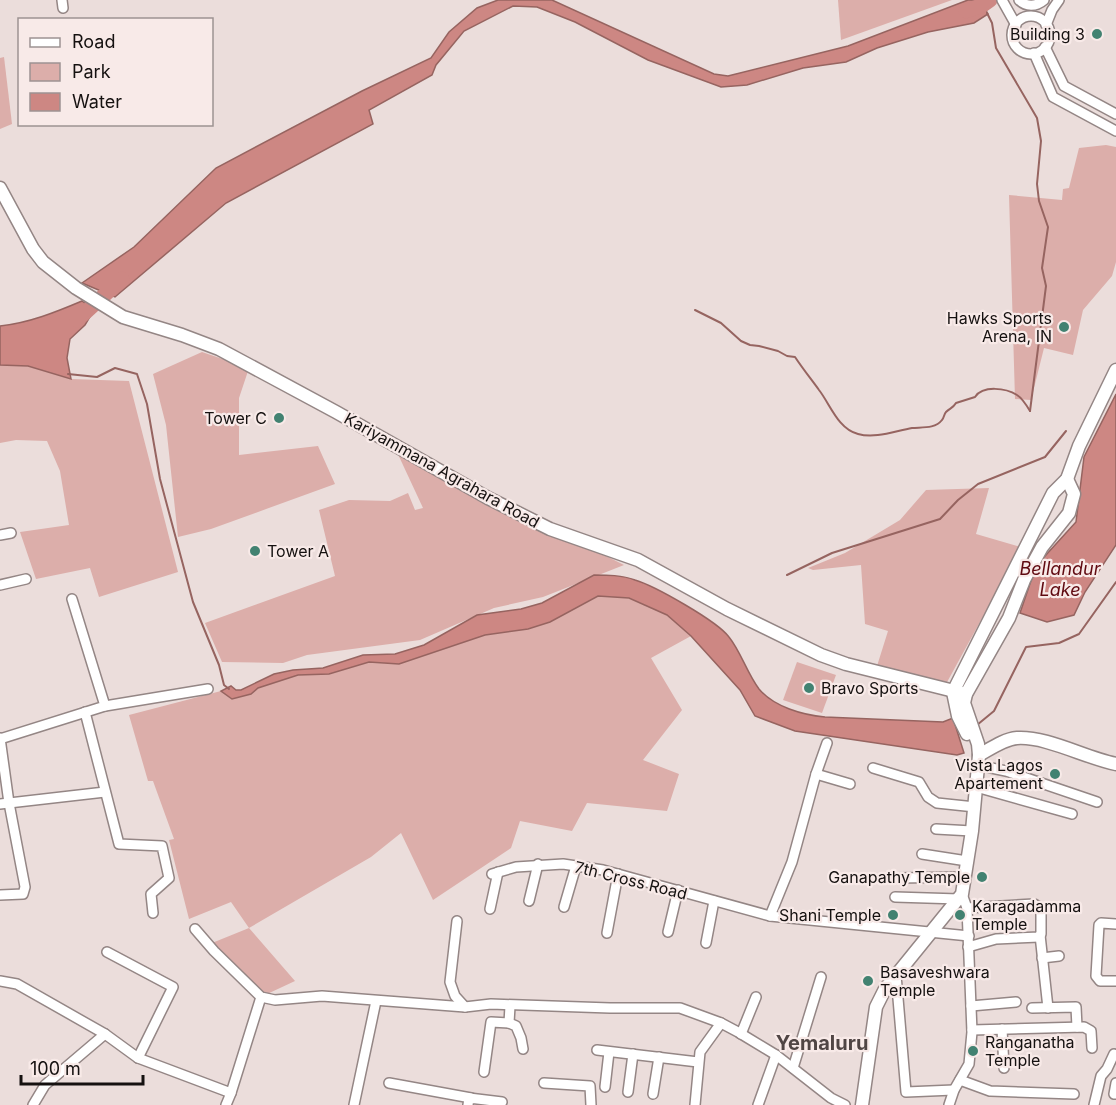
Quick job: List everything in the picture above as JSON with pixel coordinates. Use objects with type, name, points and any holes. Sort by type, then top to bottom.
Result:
[{"type":"street","points":[[1019,1],[1038,5],[1044,0]]},
{"type":"street","points":[[1046,25],[1059,0]]},
{"type":"street","points":[[1004,4],[1016,25]]},
{"type":"street","points":[[1030,17],[1039,19],[1046,25],[1050,34],[1045,47],[1034,54],[1024,53],[1016,47],[1012,38],[1016,25],[1020,20],[1030,17]]},
{"type":"street","points":[[1045,47],[1064,86],[1116,114]]},
{"type":"street","points":[[1034,54],[1053,97],[1116,131]]},
{"type":"street","name":"Kariyammana Agrahara Road","points":[[0,189],[33,249],[43,262],[76,288],[123,317],[182,335],[219,350],[336,412],[488,498],[550,529],[638,560],[727,609],[821,655],[959,699]]},
{"type":"street","points":[[949,1105],[954,1090],[969,1064],[972,1030],[969,936],[963,900],[975,807],[977,752],[959,699],[1053,493],[1067,479],[1079,446],[1116,370]]},
{"type":"street","points":[[959,699],[1009,618],[1024,580],[1042,547],[1070,513],[1074,494],[1067,479]]},
{"type":"street","points":[[0,535],[11,534]]},
{"type":"street","points":[[0,585],[26,579]]},
{"type":"street","points":[[72,599],[105,706]]},
{"type":"street","points":[[0,895],[23,894],[25,887],[4,804],[0,738],[105,706],[208,689]]},
{"type":"street","points":[[85,712],[119,844],[162,846],[169,878],[151,894],[153,913]]},
{"type":"street","points":[[977,752],[1017,738],[1044,742],[1116,764]]},
{"type":"street","points":[[770,916],[792,862],[816,774],[827,743]]},
{"type":"street","points":[[977,752],[1005,771],[1097,802]]},
{"type":"street","points":[[873,768],[919,782],[928,797],[937,803],[975,807]]},
{"type":"street","points":[[816,774],[850,784]]},
{"type":"street","points":[[976,787],[1072,814]]},
{"type":"street","points":[[4,804],[105,792]]},
{"type":"street","points":[[936,830],[972,831]]},
{"type":"street","points":[[922,855],[967,861]]},
{"type":"street","points":[[529,901],[537,864]]},
{"type":"street","name":"7th Cross Road","points":[[490,909],[495,873],[537,864],[576,866],[618,874],[770,916],[969,936]]},
{"type":"street","points":[[564,907],[576,866]]},
{"type":"street","points":[[607,933],[618,874]]},
{"type":"street","points":[[897,878],[965,878]]},
{"type":"street","points":[[668,932],[678,890]]},
{"type":"street","points":[[895,897],[1034,904],[1039,907],[1048,1008]]},
{"type":"street","points":[[862,1105],[876,1007],[885,988],[931,931],[963,900]]},
{"type":"street","points":[[706,943],[714,901]]},
{"type":"street","points":[[457,921],[450,982],[455,996],[465,1007]]},
{"type":"street","points":[[1116,924],[1101,923],[1099,925],[1096,976],[1100,981],[1116,981]]},
{"type":"street","points":[[195,929],[261,997],[275,1000],[322,996],[465,1007],[491,1004],[680,1008],[722,1023],[741,1034],[776,1055],[830,1102],[844,1105]]},
{"type":"street","points":[[968,947],[996,939],[1040,935]]},
{"type":"street","points":[[107,952],[174,987],[138,1058]]},
{"type":"street","points":[[1042,958],[1059,956]]},
{"type":"street","points":[[896,975],[907,1093],[954,1090]]},
{"type":"street","points":[[793,1068],[820,977]]},
{"type":"street","points":[[0,981],[17,984],[105,1034],[138,1058],[231,1093]]},
{"type":"street","points":[[226,1105],[261,997]]},
{"type":"street","points":[[741,1034],[756,997]]},
{"type":"street","points":[[354,1105],[376,1000]]},
{"type":"street","points":[[971,1006],[1016,1002]]},
{"type":"street","points":[[509,1023],[510,1006]]},
{"type":"street","points":[[1032,1008],[1076,1007],[1077,1027]]},
{"type":"street","points":[[484,1072],[491,1022],[509,1023],[516,1026],[523,1049]]},
{"type":"street","points":[[695,1105],[700,1052],[722,1023]]},
{"type":"street","points":[[972,1030],[1088,1028],[1091,1031],[1092,1048]]},
{"type":"street","points":[[1002,1029],[1004,1068]]},
{"type":"street","points":[[33,1105],[45,1085],[105,1034]]},
{"type":"street","points":[[597,1050],[698,1062]]},
{"type":"street","points":[[605,1087],[609,1052]]},
{"type":"street","points":[[628,1092],[633,1054]]},
{"type":"street","points":[[1094,1105],[1101,1076],[1114,1054]]},
{"type":"street","points":[[758,1105],[776,1055]]},
{"type":"street","points":[[653,1094],[659,1057]]},
{"type":"street","points":[[960,1080],[990,1091],[1074,1094]]},
{"type":"street","points":[[388,1083],[470,1102],[502,1102]]},
{"type":"street","points":[[544,1083],[590,1086],[591,1105]]},
{"type":"street","points":[[1116,1083],[1113,1094],[1116,1094]]},
{"type":"green space","points":[[838,0],[952,0],[841,40]]},
{"type":"green space","points":[[4,57],[12,124],[0,129],[0,58]]},
{"type":"green space","points":[[1106,145],[1116,147],[1116,262],[1112,276],[1083,310],[1073,355],[1044,348],[1031,400],[1015,399],[1009,195],[1062,200],[1063,189],[1069,188],[1079,148]]},
{"type":"green space","points":[[202,352],[249,368],[239,398],[239,455],[318,446],[335,484],[211,529],[178,537],[166,425],[153,374]]},
{"type":"green space","points":[[0,365],[28,366],[71,379],[129,381],[178,572],[99,597],[90,568],[36,579],[20,532],[69,525],[60,471],[47,441],[16,440],[0,443]]},
{"type":"green space","points":[[396,450],[624,565],[543,597],[494,608],[420,640],[307,655],[283,663],[222,662],[205,623],[335,576],[319,510],[349,500],[390,501],[408,493],[415,510],[423,508]]},
{"type":"green space","points":[[989,488],[976,534],[1021,547],[946,684],[877,666],[888,631],[865,624],[861,565],[813,570],[808,568],[845,553],[900,520],[926,490]]},
{"type":"green space","points":[[598,596],[630,598],[667,615],[691,636],[651,658],[682,710],[643,760],[679,774],[667,811],[587,803],[572,831],[520,821],[511,848],[433,900],[401,833],[371,857],[249,928],[231,902],[189,919],[169,840],[174,839],[153,781],[148,781],[129,715],[221,691],[232,699],[298,675],[329,674],[369,662],[399,664],[485,635],[528,629],[550,622]]},
{"type":"green space","name":"Bravo Sports","points":[[797,662],[836,675],[822,713],[783,700]]},
{"type":"green space","points":[[249,928],[295,981],[265,995],[212,943]]},
{"type":"water","points":[[498,0],[552,0],[714,74],[728,76],[848,46],[968,0],[980,0],[988,14],[974,23],[928,32],[877,48],[846,62],[803,68],[747,85],[721,87],[648,60],[575,22],[537,7],[513,6],[464,31],[436,65],[432,75],[369,110],[373,124],[226,203],[115,297],[82,283],[134,247],[216,168],[362,91],[431,58],[449,32],[477,8]]},
{"type":"water","points":[[82,301],[94,310],[85,325],[70,339],[67,358],[71,379],[28,366],[0,365],[0,326],[32,320]]},
{"type":"water","name":"Bellandur Lake","points":[[1116,394],[1116,545],[1085,592],[1074,615],[1047,622],[1020,613],[1036,566],[1076,522],[1084,457]]},
{"type":"water","points":[[594,575],[630,578],[656,589],[712,622],[729,637],[759,689],[781,705],[798,712],[825,717],[943,722],[953,718],[964,753],[957,755],[795,731],[755,716],[740,690],[691,636],[667,615],[629,598],[598,596],[550,622],[528,629],[485,635],[399,664],[369,662],[329,674],[298,675],[232,699],[221,691],[231,686],[236,690],[241,690],[274,674],[323,668],[363,655],[395,654],[424,645],[477,615],[521,609],[542,603]]},
{"type":"waterway","points":[[966,11],[990,0]]},
{"type":"waterway","points":[[987,13],[992,23],[996,48],[1037,118],[1041,141],[1037,184],[1039,201],[1048,227],[1042,268],[1046,286],[1030,411]]},
{"type":"waterway","points":[[77,320],[122,279]]},
{"type":"waterway","points":[[695,310],[721,323],[741,341],[795,357],[840,422],[858,434],[878,435],[932,426],[939,423],[956,403],[975,397],[989,389],[1001,389],[1017,395],[1030,411]]},
{"type":"waterway","points":[[68,374],[97,377],[115,368],[137,374],[147,404],[160,479],[193,602],[219,665],[224,685],[229,689]]},
{"type":"waterway","points":[[787,575],[832,553],[940,519],[978,484],[1045,457],[1066,431]]},
{"type":"waterway","points":[[977,725],[994,711],[1026,647],[1059,643],[1079,634],[1116,582]]},
{"type":"place","name":"Building 3","points":[[1097,34]]},
{"type":"place","name":"Hawks Sports Arena, IN","points":[[1064,327]]},
{"type":"place","name":"Tower C","points":[[279,418]]},
{"type":"place","name":"Tower A","points":[[255,551]]},
{"type":"place","name":"Bravo Sports","points":[[809,688]]},
{"type":"place","name":"Vista Lagos Apartement","points":[[1055,774]]},
{"type":"place","name":"Ganapathy Temple","points":[[982,877]]},
{"type":"place","name":"Shani Temple","points":[[893,915]]},
{"type":"place","name":"Karagadamma Temple","points":[[960,915]]},
{"type":"place","name":"Basaveshwara Temple","points":[[868,981]]},
{"type":"place","name":"Ranganatha Temple","points":[[973,1051]]},
{"type":"district","name":"Yemaluru","points":[[822,1043]]}]
